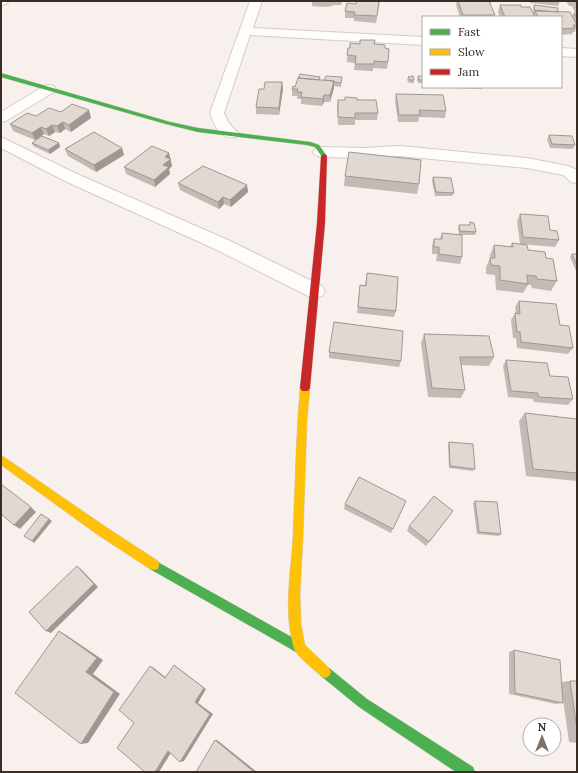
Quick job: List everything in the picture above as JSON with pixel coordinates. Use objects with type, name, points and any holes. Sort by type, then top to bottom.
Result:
[{"type":"street","points":[[231,134],[222,124],[218,113],[256,1]]},
{"type":"street","points":[[245,31],[422,41]]},
{"type":"street","points":[[562,52],[577,53]]},
{"type":"street","points":[[1,75],[168,123],[198,130],[308,143],[317,146],[324,156],[324,186],[302,420],[298,537],[294,594],[295,624],[300,648]]},
{"type":"street","points":[[1,118],[49,89]]},
{"type":"street","points":[[1,142],[56,172],[190,230],[315,291]]},
{"type":"street","points":[[321,152],[365,153],[400,151],[577,169]]},
{"type":"street","points":[[552,167],[568,171],[577,178]]},
{"type":"street","points":[[1,459],[35,480],[116,541],[300,648],[318,666],[363,703],[468,772]]},
{"type":"building","points":[[357,1],[379,1],[377,16],[354,15],[355,12],[345,11],[347,3],[356,4]]},
{"type":"building","points":[[458,1],[489,1],[495,15],[463,15]]},
{"type":"building","points":[[500,5],[521,5],[521,7],[530,7],[534,16],[505,16]]},
{"type":"building","points":[[534,5],[558,8],[558,12],[534,10]]},
{"type":"building","points":[[535,11],[570,12],[577,25],[573,25],[575,28],[562,29],[562,16],[538,16]]},
{"type":"building","points":[[360,40],[375,40],[374,44],[385,45],[385,48],[389,49],[388,62],[374,61],[374,64],[355,64],[356,56],[347,55],[348,48],[350,48],[350,43],[360,44]]},
{"type":"building","points":[[300,74],[320,77],[319,80],[298,78]]},
{"type":"building","points":[[326,76],[342,77],[341,83],[324,80]]},
{"type":"building","points":[[413,76],[414,80],[410,80],[408,77]]},
{"type":"building","points":[[418,76],[422,76],[422,80],[419,80]]},
{"type":"building","points":[[298,78],[334,81],[330,95],[324,95],[323,99],[301,97],[302,92],[297,92],[298,89],[292,89],[293,86],[295,87]]},
{"type":"building","points":[[265,82],[282,82],[279,108],[256,107],[259,89],[264,89]]},
{"type":"building","points":[[396,94],[443,95],[446,111],[419,110],[420,115],[399,115]]},
{"type":"building","points":[[345,97],[357,98],[357,100],[376,100],[378,113],[355,113],[355,118],[338,117],[338,100],[345,100]]},
{"type":"building","points":[[72,104],[89,110],[69,125],[63,122],[57,126],[52,125],[46,129],[41,127],[32,133],[10,124],[27,113],[36,116],[49,108],[61,112]]},
{"type":"building","points":[[94,132],[122,148],[94,165],[65,149]]},
{"type":"building","points":[[549,135],[572,136],[575,145],[552,144]]},
{"type":"building","points":[[42,136],[59,143],[48,150],[32,143]]},
{"type":"building","points":[[152,146],[169,153],[165,157],[171,159],[163,165],[169,167],[154,180],[124,167]]},
{"type":"building","points":[[349,152],[421,160],[419,184],[345,176]]},
{"type":"building","points":[[203,166],[247,185],[230,200],[223,197],[218,202],[178,183]]},
{"type":"building","points":[[433,177],[451,178],[454,193],[436,192]]},
{"type":"building","points":[[520,214],[548,216],[550,230],[557,231],[559,240],[523,237]]},
{"type":"building","points":[[470,222],[474,223],[476,232],[460,231],[459,225],[470,225]]},
{"type":"building","points":[[442,233],[462,235],[462,257],[439,254],[439,247],[434,247],[434,239],[442,239]]},
{"type":"building","points":[[512,243],[527,245],[528,250],[545,252],[546,258],[553,259],[557,281],[537,279],[536,276],[527,275],[528,284],[500,280],[500,266],[491,265],[490,258],[495,258],[494,245],[513,247]]},
{"type":"building","points":[[572,254],[577,254],[577,265]]},
{"type":"building","points":[[367,273],[398,277],[396,311],[358,307],[360,285],[366,286]]},
{"type":"building","points":[[519,301],[556,304],[560,325],[569,326],[573,348],[521,342],[520,332],[517,332],[515,313],[520,314]]},
{"type":"building","points":[[334,322],[403,331],[401,361],[329,352]]},
{"type":"building","points":[[424,334],[489,336],[494,357],[460,357],[465,390],[432,388]]},
{"type":"building","points":[[506,360],[547,363],[550,376],[568,377],[573,399],[538,397],[538,393],[511,391]]},
{"type":"building","points":[[525,413],[577,419],[577,473],[533,469]]},
{"type":"building","points":[[449,442],[473,444],[475,469],[450,466]]},
{"type":"building","points":[[359,477],[406,501],[393,529],[345,504]]},
{"type":"building","points":[[1,484],[31,507],[14,525],[1,514]]},
{"type":"building","points":[[434,496],[453,511],[429,542],[409,526]]},
{"type":"building","points":[[475,501],[497,502],[501,534],[479,532]]},
{"type":"building","points":[[41,514],[49,519],[32,541],[24,536]]},
{"type":"building","points":[[77,566],[94,584],[46,631],[29,612]]},
{"type":"building","points":[[59,631],[97,658],[86,672],[114,692],[81,744],[15,693]]},
{"type":"building","points":[[514,650],[560,660],[563,703],[515,693]]},
{"type":"building","points":[[174,665],[204,688],[195,702],[210,714],[180,762],[168,751],[155,772],[145,772],[117,748],[134,723],[119,710],[150,666],[165,678]]},
{"type":"building","points":[[570,681],[577,681],[577,729]]},
{"type":"building","points":[[215,740],[254,772],[196,772]]},
{"type":"traffic: fast","points":[[1,75],[168,123],[198,130],[308,143],[317,146],[324,156]]},
{"type":"traffic: fast","points":[[154,565],[300,648]]},
{"type":"traffic: fast","points":[[325,672],[363,703],[468,772]]},
{"type":"traffic: slow","points":[[305,388],[302,420],[298,537],[294,594],[295,624],[300,648],[325,672]]},
{"type":"traffic: slow","points":[[1,459],[102,531],[154,565]]},
{"type":"traffic: jam","points":[[305,388],[321,223],[324,156]]}]
